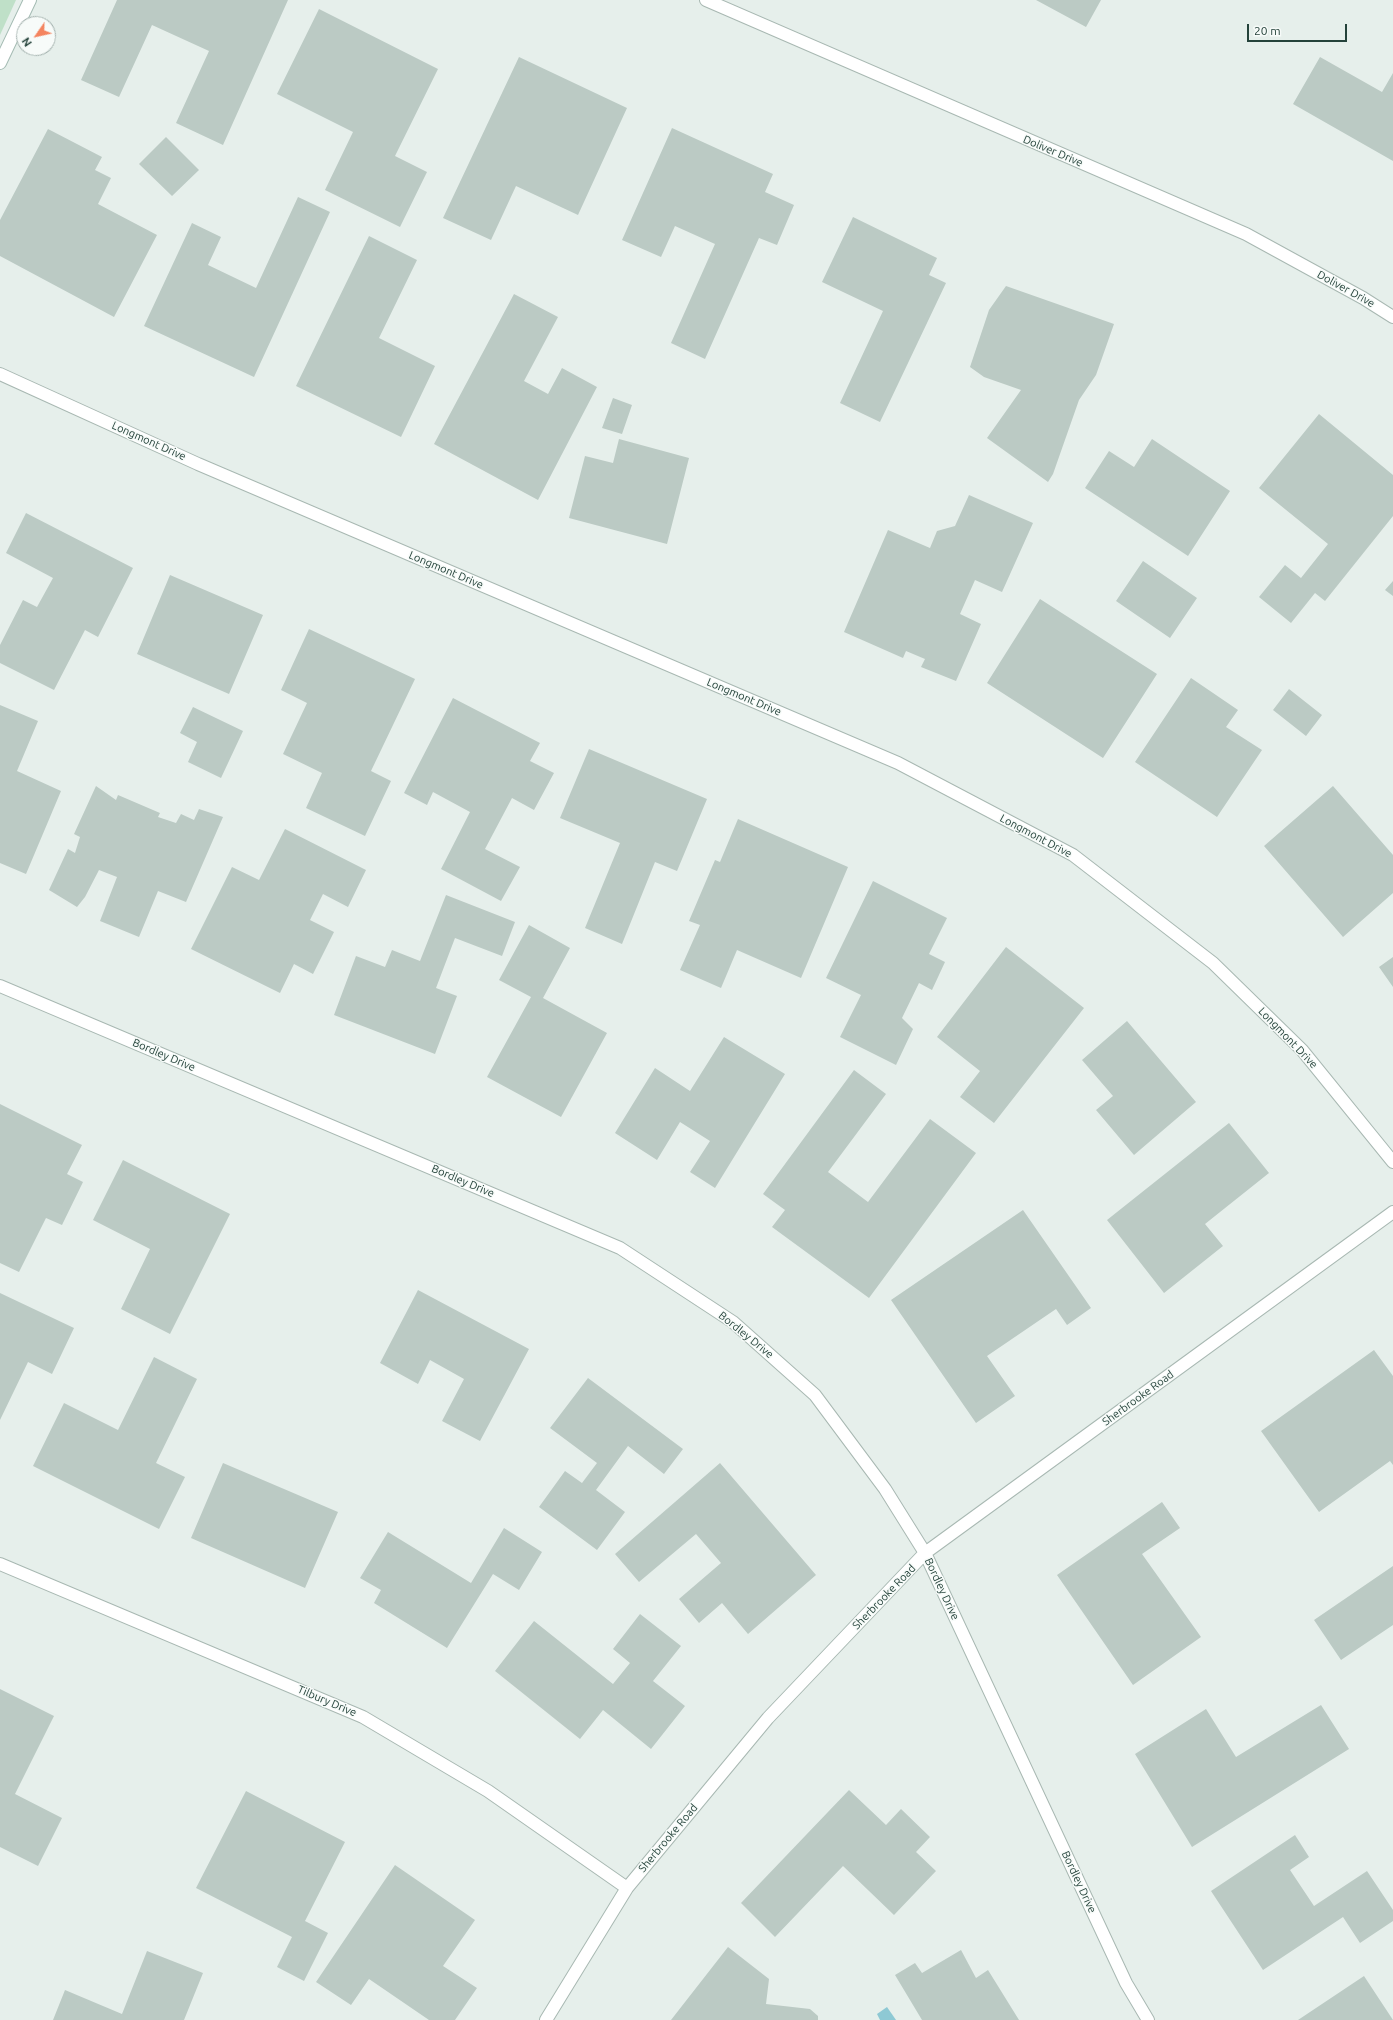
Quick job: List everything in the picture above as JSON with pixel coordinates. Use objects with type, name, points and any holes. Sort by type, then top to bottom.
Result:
[{"type":"street","points":[[0,63],[30,0]]},
{"type":"street","name":"Doliver Drive","points":[[706,0],[1246,234],[1363,298],[1393,317]]},
{"type":"street","name":"Longmont Drive","points":[[0,374],[205,467],[898,763],[1073,855],[1213,963],[1302,1050],[1393,1162]]},
{"type":"street","name":"Bordley Drive","points":[[0,986],[620,1248],[734,1322],[815,1395],[885,1489],[926,1553],[1126,1983],[1148,2020]]},
{"type":"street","name":"Sherbrooke Road","points":[[546,2020],[627,1888],[768,1718],[926,1553],[1393,1212]]},
{"type":"street","name":"Tilbury Drive","points":[[0,1564],[364,1716],[488,1791],[627,1888]]},
{"type":"green space","points":[[0,0],[16,0],[0,35]]},
{"type":"water","points":[[887,2007],[896,2020],[880,2020],[877,2014]]},
{"type":"building","points":[[117,0],[288,0],[223,145],[176,123],[209,51],[152,25],[119,97],[81,80]]},
{"type":"building","points":[[1036,0],[1101,0],[1086,27]]},
{"type":"building","points":[[319,9],[438,69],[395,156],[427,172],[400,227],[325,190],[353,132],[277,94]]},
{"type":"building","points":[[519,57],[627,108],[578,215],[516,186],[491,240],[443,218]]},
{"type":"building","points":[[1320,57],[1382,92],[1393,73],[1393,161],[1293,104]]},
{"type":"building","points":[[672,128],[773,174],[765,192],[794,205],[777,245],[759,238],[705,359],[671,343],[715,244],[675,226],[661,257],[622,240]]},
{"type":"building","points":[[48,129],[102,157],[95,170],[111,178],[98,204],[157,235],[114,317],[0,256],[0,220]]},
{"type":"building","points":[[166,137],[199,170],[172,196],[139,164]]},
{"type":"building","points":[[298,197],[330,212],[254,377],[144,326],[192,223],[221,237],[208,265],[256,288]]},
{"type":"building","points":[[853,217],[937,258],[929,275],[946,283],[880,422],[840,403],[883,311],[822,282]]},
{"type":"building","points":[[369,236],[417,260],[379,338],[435,366],[401,437],[296,386]]},
{"type":"building","points":[[1006,286],[1114,324],[1096,375],[1079,400],[1053,474],[1048,482],[987,438],[1021,390],[984,377],[970,367],[989,310]]},
{"type":"building","points":[[514,294],[558,317],[524,381],[548,394],[562,368],[597,387],[538,500],[434,444]]},
{"type":"building","points":[[613,398],[632,405],[622,434],[602,428]]},
{"type":"building","points":[[1319,414],[1393,475],[1393,516],[1325,601],[1315,593],[1291,623],[1259,597],[1285,565],[1301,578],[1328,544],[1259,488]]},
{"type":"building","points":[[619,439],[689,458],[667,544],[569,518],[585,456],[613,463]]},
{"type":"building","points":[[1152,439],[1230,491],[1188,556],[1085,488],[1109,451],[1134,467]]},
{"type":"building","points":[[969,495],[1033,523],[1002,592],[975,580],[960,614],[981,624],[956,681],[921,667],[925,659],[906,651],[903,658],[844,632],[888,530],[930,548],[937,531],[955,526]]},
{"type":"building","points":[[26,513],[133,568],[98,637],[85,630],[54,690],[0,663],[0,645],[23,600],[37,607],[53,578],[6,553]]},
{"type":"building","points":[[1143,561],[1197,598],[1170,638],[1116,601]]},
{"type":"building","points":[[170,575],[263,615],[229,694],[137,654]]},
{"type":"building","points":[[1393,581],[1393,596],[1385,590]]},
{"type":"building","points":[[1040,599],[1157,674],[1103,758],[987,683]]},
{"type":"building","points":[[309,629],[415,679],[371,771],[391,781],[365,836],[306,808],[322,773],[283,754],[307,703],[281,690]]},
{"type":"building","points":[[1191,678],[1238,710],[1226,727],[1262,750],[1217,817],[1135,762]]},
{"type":"building","points":[[1289,689],[1322,715],[1306,736],[1273,710]]},
{"type":"building","points":[[453,698],[540,743],[530,761],[554,773],[534,810],[512,798],[485,849],[520,867],[501,901],[441,869],[470,812],[433,792],[427,805],[404,793]]},
{"type":"building","points":[[0,705],[38,721],[17,771],[61,791],[26,874],[0,863]]},
{"type":"building","points":[[193,707],[243,731],[221,778],[188,762],[197,742],[180,733]]},
{"type":"building","points":[[589,749],[707,799],[677,871],[655,862],[622,944],[585,928],[620,843],[560,818]]},
{"type":"building","points":[[96,786],[116,800],[118,795],[160,813],[158,817],[176,823],[181,814],[194,820],[199,809],[223,817],[186,902],[158,891],[139,937],[100,921],[117,877],[99,870],[85,897],[77,907],[49,890],[68,849],[75,853],[80,837],[74,834]]},
{"type":"building","points":[[1333,786],[1393,855],[1393,893],[1343,937],[1264,846]]},
{"type":"building","points":[[738,819],[848,867],[801,978],[737,950],[721,988],[680,970],[700,925],[689,921],[715,860],[720,862]]},
{"type":"building","points":[[285,829],[366,870],[348,907],[323,894],[310,920],[334,932],[313,974],[294,964],[280,993],[191,949],[232,867],[259,880]]},
{"type":"building","points":[[873,881],[947,918],[929,954],[945,962],[932,990],[919,983],[902,1018],[913,1029],[896,1065],[840,1037],[861,995],[826,978]]},
{"type":"building","points":[[446,895],[515,922],[502,956],[455,938],[436,988],[457,996],[435,1054],[334,1015],[356,956],[385,967],[392,950],[420,961]]},
{"type":"building","points":[[529,925],[570,948],[543,998],[607,1033],[561,1117],[487,1077],[531,997],[499,980]]},
{"type":"building","points":[[1006,947],[1084,1008],[994,1123],[960,1097],[980,1071],[937,1037]]},
{"type":"building","points":[[1393,957],[1393,987],[1379,967]]},
{"type":"building","points":[[1127,1021],[1196,1102],[1134,1155],[1096,1110],[1113,1096],[1082,1060]]},
{"type":"building","points":[[724,1037],[785,1074],[715,1188],[690,1172],[710,1141],[680,1122],[657,1160],[615,1133],[655,1068],[690,1091]]},
{"type":"building","points":[[854,1070],[886,1094],[828,1172],[868,1202],[930,1119],[976,1153],[869,1298],[772,1227],[785,1210],[763,1194]]},
{"type":"building","points":[[0,1104],[82,1145],[67,1174],[83,1182],[62,1225],[46,1218],[19,1272],[0,1263]]},
{"type":"building","points":[[1229,1123],[1269,1173],[1205,1224],[1223,1246],[1164,1293],[1107,1220]]},
{"type":"building","points":[[123,1160],[230,1214],[170,1334],[121,1309],[150,1249],[93,1220]]},
{"type":"building","points":[[1023,1210],[1091,1308],[1067,1325],[1056,1309],[987,1356],[1015,1396],[976,1423],[891,1300]]},
{"type":"building","points":[[418,1290],[529,1349],[480,1441],[442,1421],[464,1379],[430,1360],[418,1384],[380,1363]]},
{"type":"building","points":[[0,1293],[74,1328],[52,1374],[28,1362],[0,1420]]},
{"type":"building","points":[[1374,1350],[1393,1376],[1393,1465],[1390,1461],[1319,1512],[1261,1431]]},
{"type":"building","points":[[154,1357],[197,1379],[156,1463],[185,1477],[159,1529],[33,1466],[64,1403],[118,1430]]},
{"type":"building","points":[[588,1378],[683,1449],[664,1474],[628,1446],[596,1490],[625,1512],[597,1550],[539,1507],[565,1471],[582,1483],[597,1463],[550,1428]]},
{"type":"building","points":[[223,1463],[338,1512],[305,1588],[191,1538]]},
{"type":"building","points":[[720,1463],[816,1575],[748,1634],[722,1603],[699,1623],[679,1599],[721,1563],[696,1534],[639,1582],[615,1554]]},
{"type":"building","points":[[1162,1502],[1180,1528],[1142,1554],[1201,1637],[1133,1685],[1057,1575]]},
{"type":"building","points":[[504,1528],[542,1552],[519,1590],[493,1574],[447,1648],[374,1603],[381,1590],[360,1578],[388,1532],[471,1583]]},
{"type":"building","points":[[1393,1566],[1393,1625],[1341,1660],[1314,1620]]},
{"type":"building","points":[[640,1614],[681,1646],[653,1681],[685,1706],[651,1749],[603,1710],[580,1739],[495,1671],[534,1621],[613,1684],[630,1663],[613,1649]]},
{"type":"building","points":[[0,1689],[54,1716],[15,1794],[62,1818],[38,1866],[0,1847]]},
{"type":"building","points":[[1321,1705],[1349,1749],[1192,1847],[1135,1754],[1206,1709],[1236,1757]]},
{"type":"building","points":[[849,1790],[886,1825],[901,1809],[930,1837],[916,1852],[936,1871],[894,1915],[843,1866],[775,1937],[741,1903]]},
{"type":"building","points":[[246,1791],[345,1842],[305,1921],[328,1933],[304,1981],[277,1967],[292,1937],[196,1888]]},
{"type":"building","points":[[1295,1835],[1309,1857],[1290,1870],[1314,1906],[1367,1871],[1393,1910],[1393,1921],[1360,1943],[1343,1917],[1263,1970],[1211,1891]]},
{"type":"building","points":[[395,1865],[475,1920],[443,1966],[477,1988],[455,2020],[429,2020],[369,1979],[351,2005],[316,1982]]},
{"type":"building","points":[[728,1947],[769,1979],[766,2004],[810,2009],[818,2016],[818,2020],[671,2020]]},
{"type":"building","points":[[961,1950],[976,1978],[988,1970],[1019,2020],[922,2020],[895,1975],[915,1963],[922,1973]]},
{"type":"building","points":[[147,1951],[203,1973],[184,2020],[53,2020],[65,1990],[122,2014]]},
{"type":"building","points":[[1364,1976],[1393,2020],[1298,2020]]}]
